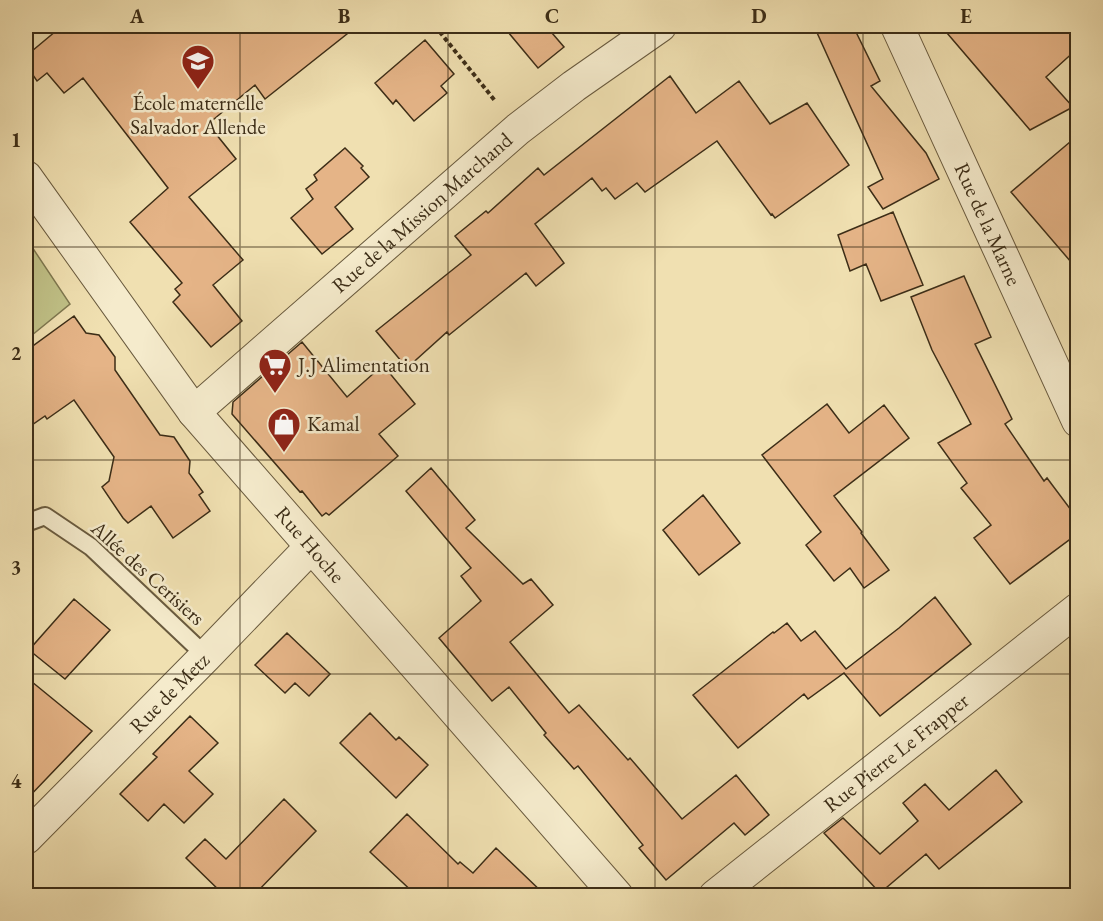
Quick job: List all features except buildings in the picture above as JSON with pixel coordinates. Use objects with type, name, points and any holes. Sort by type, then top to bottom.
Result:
[{"type":"street","name":"Rue de la Mission Marchand","points":[[194,412],[518,129],[574,86],[660,26]]},
{"type":"street","name":"Rue de la Marne","points":[[897,26],[1077,421]]},
{"type":"street","name":"Rue Hoche","points":[[26,177],[194,412],[617,896]]},
{"type":"street","name":"Rue de Metz","points":[[26,838],[311,547]]},
{"type":"street","name":"Rue Pierre Le Frapper","points":[[715,896],[1077,609]]},
{"type":"lane","name":"Allée des Cerisiers","points":[[26,523],[45,516],[91,547],[206,656]]},
{"type":"path","points":[[435,26],[518,129]]},
{"type":"green space","points":[[26,238],[70,304],[26,340]]},
{"type":"place","name":"École maternelle Salvador Allende","points":[[198,90]]},
{"type":"place","name":"J.J Alimentation","points":[[275,394]]},
{"type":"place","name":"Kamal","points":[[284,453]]}]
